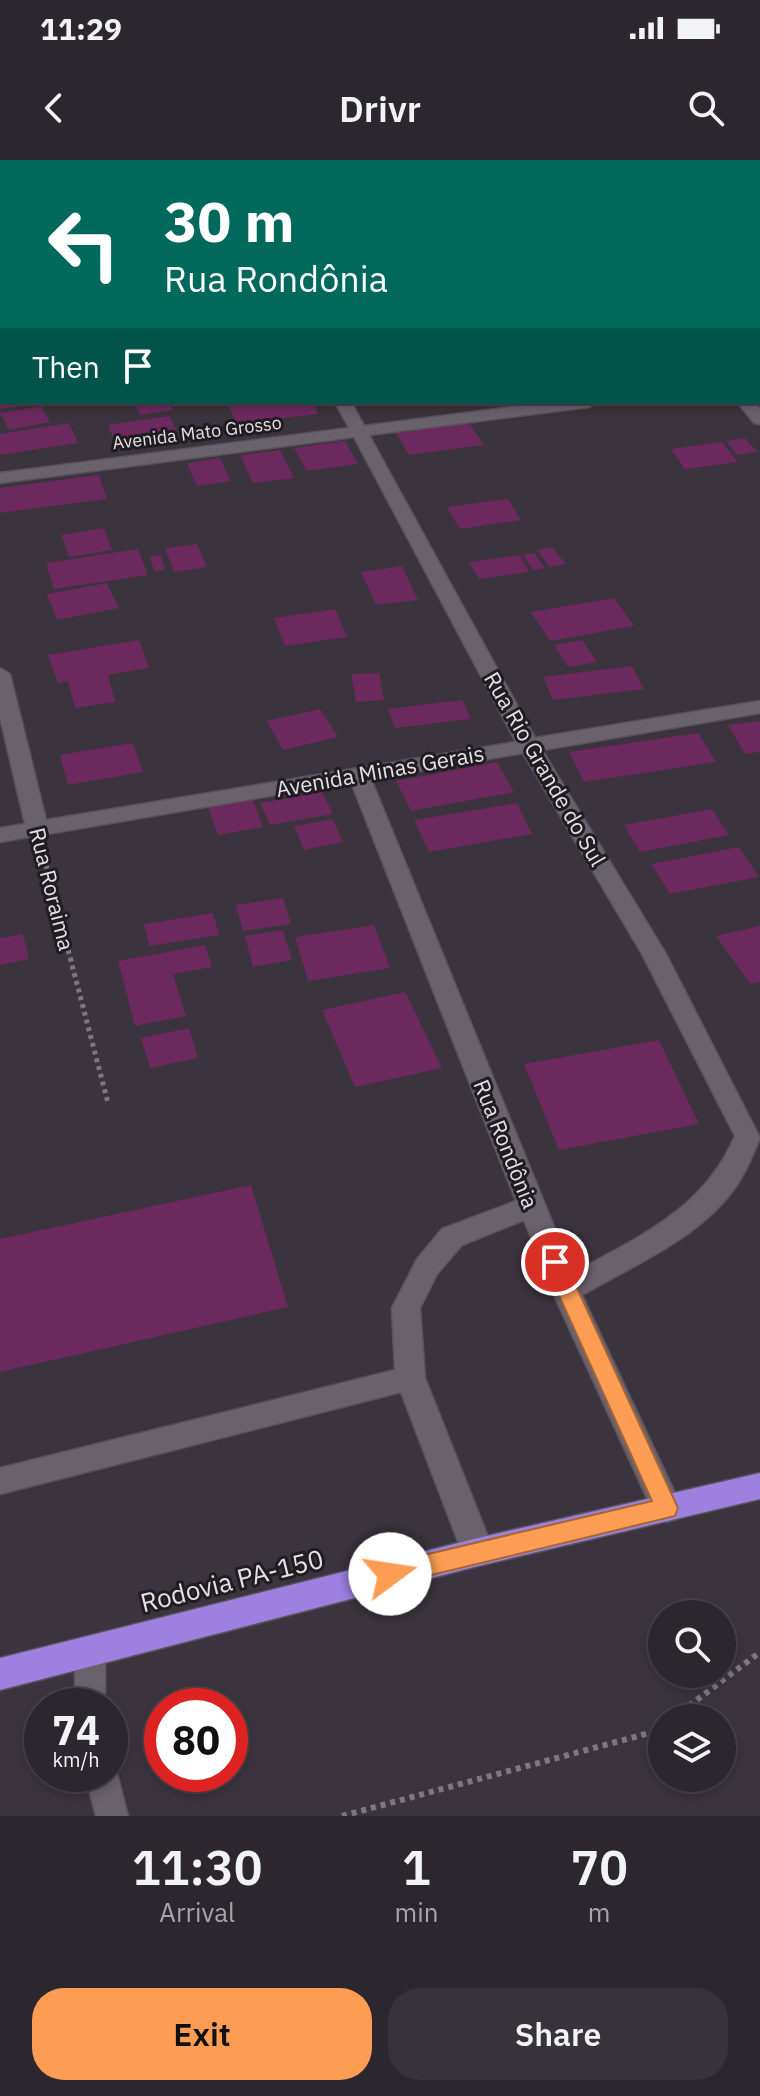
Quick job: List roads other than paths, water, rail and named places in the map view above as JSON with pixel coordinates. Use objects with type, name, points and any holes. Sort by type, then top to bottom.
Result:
[{"type":"highway","name":"Rodovia PA-150","points":[[0,1674],[478,1552],[760,1486]]},
{"type":"street","name":"Rua Rio Grande do Sul","points":[[344,404],[529,746],[654,954],[748,1136],[732,1171],[714,1195],[681,1221],[566,1291]]},
{"type":"street","name":"Avenida Mato Grosso","points":[[0,478],[574,404]]},
{"type":"street","points":[[747,404],[760,419]]},
{"type":"street","name":"Rua Roraima","points":[[0,674],[37,829]]},
{"type":"street","name":"Avenida Minas Gerais","points":[[0,835],[760,707]]},
{"type":"street","name":"Rua Rondônia","points":[[359,775],[566,1291],[667,1508]]},
{"type":"street","points":[[478,1552],[410,1378],[406,1308],[427,1267],[452,1237],[531,1206]]},
{"type":"street","points":[[0,1481],[410,1378]]},
{"type":"lane","points":[[90,1650],[90,1688]]},
{"type":"lane","points":[[106,1792],[112,1816]]}]
